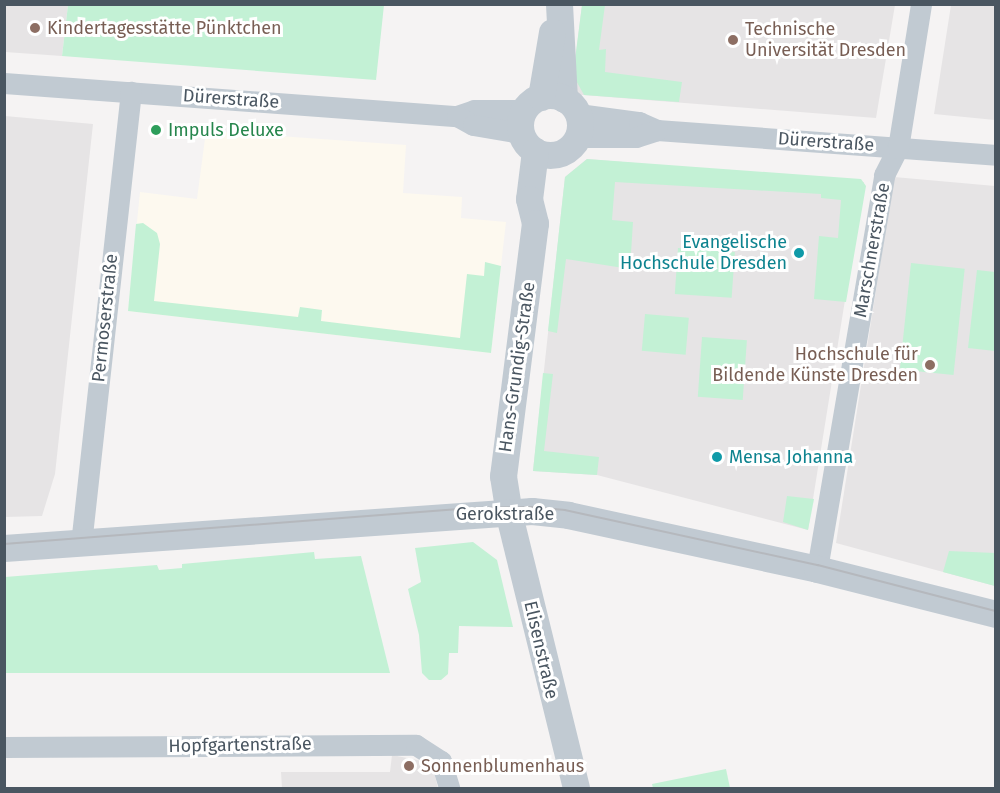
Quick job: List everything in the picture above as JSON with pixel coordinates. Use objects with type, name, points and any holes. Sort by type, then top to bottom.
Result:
[{"type":"street","name":"Hans-Grundig-Straße","points":[[508,510],[504,466],[535,223],[547,200],[558,4]]},
{"type":"street","name":"Marschnerstraße","points":[[818,569],[884,175],[898,148],[921,4]]},
{"type":"street","name":"Dürerstraße","points":[[4,83],[457,116],[474,110],[636,137],[657,130],[996,155]]},
{"type":"street","name":"Permoserstraße","points":[[81,544],[131,92]]},
{"type":"street","name":"Gerokstraße","points":[[4,548],[81,544],[508,510],[568,515],[818,569],[996,615]]},
{"type":"street","name":"Elisenstraße","points":[[508,510],[576,789]]},
{"type":"street","name":"Hopfgartenstraße","points":[[4,747],[408,745],[433,752],[441,761],[449,789]]},
{"type":"shaded area","name":"Kindertagesstätte Pünktchen","points":[[4,5],[68,5],[62,56],[5,52]]},
{"type":"shaded area","name":"Technische Universität Dresden","points":[[582,5],[895,5],[876,118],[571,94]]},
{"type":"shaded area","name":"Technische Universität Dresden","points":[[951,5],[995,5],[995,120],[934,114]]},
{"type":"shaded area","points":[[5,116],[93,124],[55,474],[42,516],[5,517]]},
{"type":"shaded area","points":[[206,131],[406,145],[403,193],[462,197],[461,218],[506,222],[491,353],[128,311],[140,192],[197,199]]},
{"type":"shaded area","points":[[587,159],[864,182],[808,530],[597,475],[533,471],[565,177]]},
{"type":"shaded area","name":"Hochschule für Bildende Künste Dresden","points":[[894,177],[995,186],[995,586],[836,543]]},
{"type":"shaded area","name":"Sonnenblumenhaus","points":[[392,755],[422,761],[434,772],[438,788],[282,788],[281,772],[390,772]]},
{"type":"green space","points":[[68,5],[384,5],[376,80],[62,56]]},
{"type":"green space","points":[[582,5],[605,5],[599,50],[606,49],[605,72],[682,82],[679,102],[584,95],[573,75]]},
{"type":"green space","points":[[587,159],[861,179],[866,186],[846,302],[814,299],[819,236],[838,238],[841,200],[821,198],[821,194],[615,182],[612,220],[633,222],[630,269],[566,259],[557,333],[548,331],[565,177]]},
{"type":"green space","points":[[143,223],[157,233],[160,244],[154,301],[298,317],[300,307],[322,310],[321,321],[460,338],[467,274],[484,276],[485,262],[501,266],[491,353],[128,311],[136,224]]},
{"type":"green space","points":[[678,248],[735,252],[732,298],[675,294]]},
{"type":"green space","points":[[911,263],[965,269],[954,375],[900,369]]},
{"type":"green space","points":[[977,270],[995,272],[995,351],[968,348]]},
{"type":"green space","points":[[645,314],[689,318],[686,355],[642,351]]},
{"type":"green space","points":[[702,337],[747,340],[743,400],[698,397]]},
{"type":"green space","points":[[543,373],[553,374],[544,451],[599,457],[597,475],[533,471]]},
{"type":"green space","points":[[787,496],[814,499],[808,530],[783,522]]},
{"type":"green space","points":[[473,542],[497,560],[513,627],[459,626],[458,653],[449,653],[448,674],[441,680],[429,680],[422,673],[419,635],[408,589],[421,582],[415,548]]},
{"type":"green space","points":[[949,551],[995,553],[995,586],[943,572]]},
{"type":"green space","points":[[314,552],[315,559],[361,556],[390,673],[5,673],[5,577],[157,565],[159,570],[182,568],[182,564]]},
{"type":"green space","points":[[726,769],[730,788],[653,788],[652,784]]},
{"type":"tram line","points":[[4,544],[469,508],[532,507],[565,510],[818,565],[996,611]]},
{"type":"place","name":"Kindertagesstätte Pünktchen","points":[[35,28]]},
{"type":"place","name":"Technische Universität Dresden","points":[[733,40]]},
{"type":"place","name":"Impuls Deluxe","points":[[156,130]]},
{"type":"place","name":"Evangelische Hochschule Dresden","points":[[799,253]]},
{"type":"place","name":"Hochschule für Bildende Künste Dresden","points":[[930,365]]},
{"type":"place","name":"Mensa Johanna","points":[[717,457]]},
{"type":"place","name":"Sonnenblumenhaus","points":[[409,766]]}]
